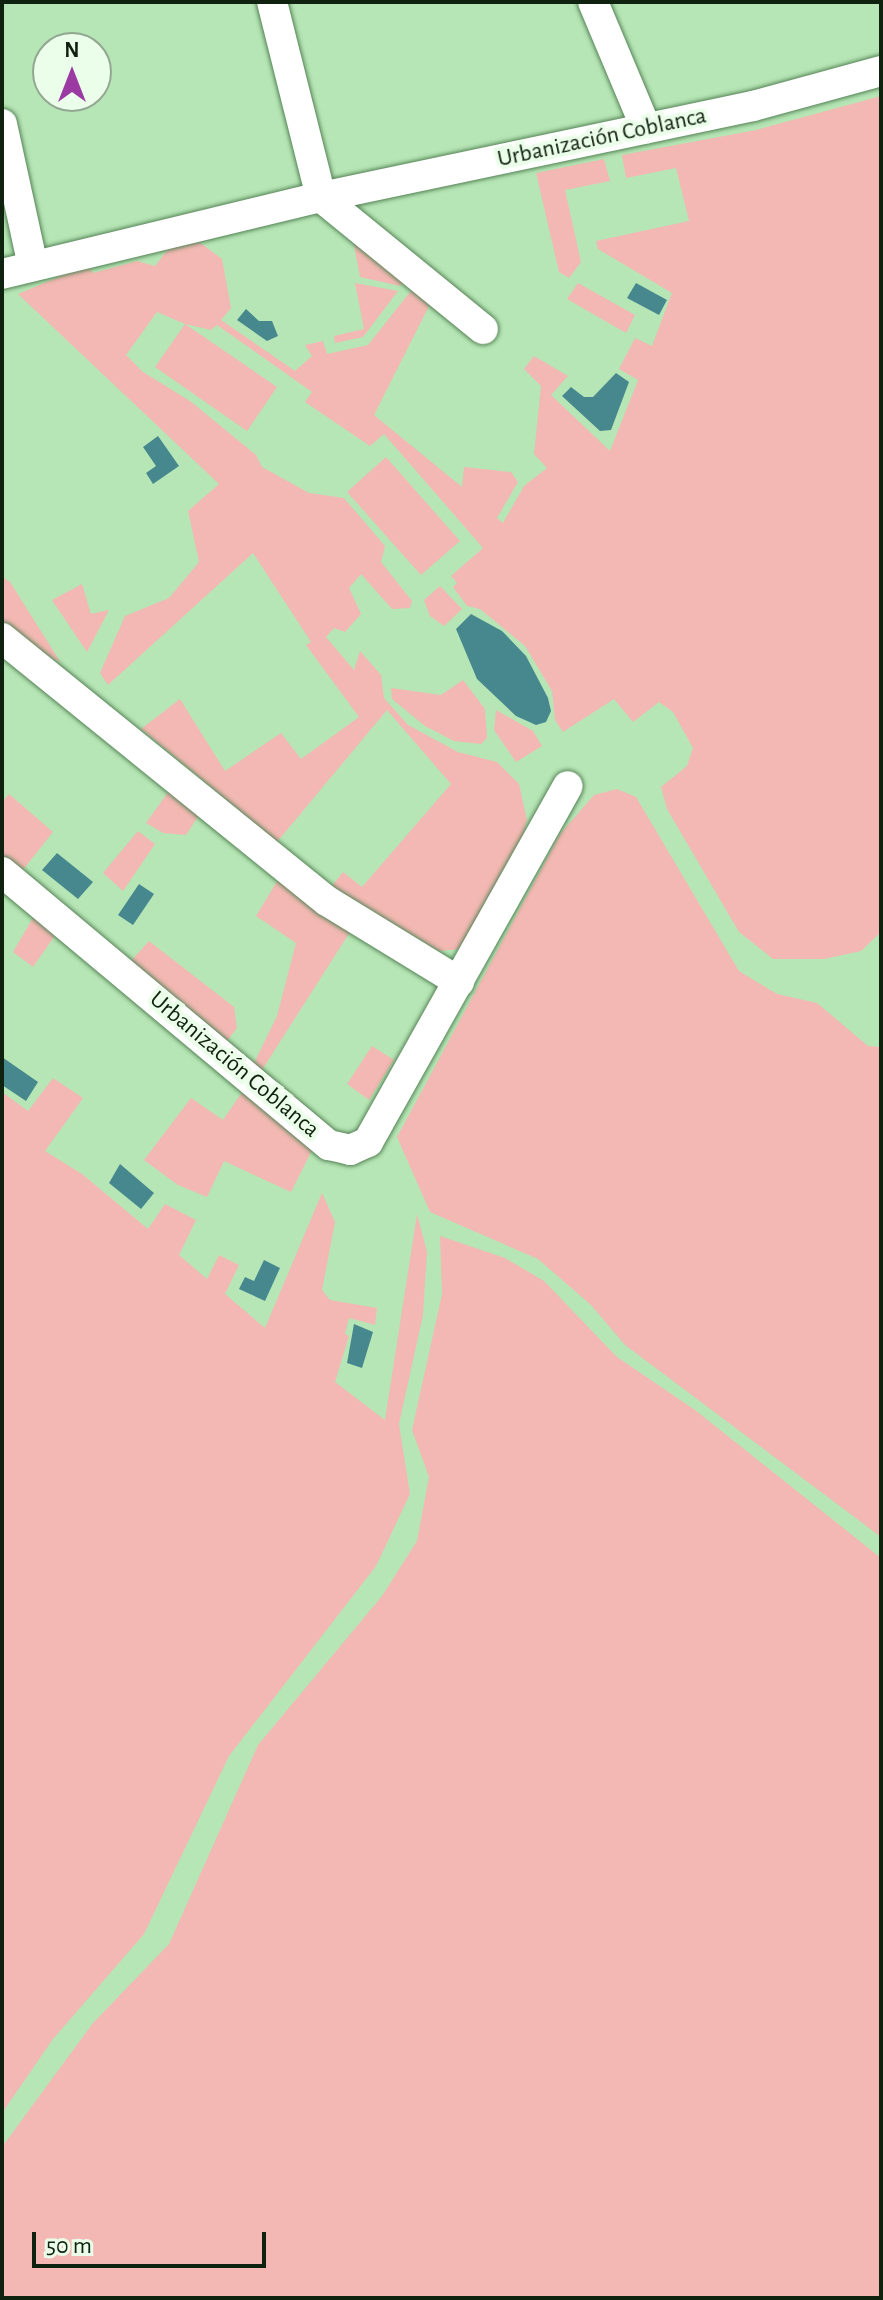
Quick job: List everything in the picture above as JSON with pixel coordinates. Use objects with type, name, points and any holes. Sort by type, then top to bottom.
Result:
[{"type":"street","points":[[272,2],[321,197],[483,329]]},
{"type":"street","points":[[593,2],[646,128]]},
{"type":"street","name":"Urbanización Coblanca","points":[[2,274],[321,197],[646,128],[881,71]]},
{"type":"street","points":[[2,124],[33,266]]},
{"type":"street","points":[[2,638],[327,901],[459,982]]},
{"type":"street","name":"Urbanización Coblanca","points":[[2,872],[329,1145],[350,1150],[368,1142],[568,786]]},
{"type":"shaded area","points":[[881,96],[881,932],[861,951],[824,959],[773,959],[739,932],[667,809],[661,787],[687,766],[693,748],[673,712],[659,702],[633,722],[614,699],[563,732],[555,720],[552,691],[525,646],[480,609],[467,606],[453,587],[457,583],[451,576],[483,548],[384,434],[370,446],[305,402],[312,392],[217,325],[211,330],[185,324],[157,312],[126,355],[143,372],[190,401],[256,455],[262,467],[309,493],[344,498],[385,546],[381,562],[412,601],[410,608],[392,609],[361,574],[349,588],[361,614],[345,632],[334,628],[326,637],[354,670],[360,651],[381,675],[384,698],[408,725],[458,752],[497,762],[519,784],[527,820],[522,840],[460,949],[439,951],[331,887],[343,872],[362,887],[451,784],[387,710],[277,842],[141,729],[180,699],[225,771],[281,733],[301,759],[359,717],[306,645],[311,642],[253,553],[108,685],[100,673],[125,616],[169,598],[199,562],[188,511],[219,484],[18,294],[87,265],[93,273],[137,261],[155,266],[169,248],[194,238],[222,259],[231,308],[221,320],[295,371],[312,356],[305,345],[323,341],[327,354],[368,345],[414,287],[431,302],[374,415],[462,487],[464,467],[511,472],[518,482],[497,518],[503,523],[524,486],[547,468],[534,454],[541,386],[524,369],[534,356],[568,376],[551,395],[610,451],[638,380],[619,369],[635,338],[652,346],[672,293],[598,249],[596,241],[689,221],[676,168],[626,178],[622,155],[756,130]]},
{"type":"shaded area","points":[[604,159],[610,181],[565,190],[581,262],[569,278],[559,272],[536,173]]},
{"type":"shaded area","points":[[353,240],[405,280],[400,286],[360,277]]},
{"type":"shaded area","points":[[355,283],[398,291],[363,337],[335,343],[334,336],[364,329]]},
{"type":"shaded area","points":[[578,283],[635,315],[626,333],[567,299]]},
{"type":"shaded area","points":[[185,324],[277,387],[247,431],[155,367]]},
{"type":"shaded area","points":[[386,457],[460,541],[421,575],[347,492]]},
{"type":"shaded area","points":[[4,578],[10,582],[61,663],[2,629]]},
{"type":"shaded area","points":[[82,584],[91,614],[109,610],[87,652],[52,600]]},
{"type":"shaded area","points":[[440,586],[462,609],[444,626],[430,616],[424,600]]},
{"type":"shaded area","points":[[463,680],[485,709],[487,738],[481,744],[454,741],[425,726],[392,699],[391,688],[441,695]]},
{"type":"shaded area","points":[[496,710],[533,731],[542,746],[516,762],[494,730]]},
{"type":"shaded area","points":[[171,788],[201,812],[186,835],[163,833],[146,823]]},
{"type":"shaded area","points":[[617,789],[636,797],[739,971],[777,994],[817,1003],[868,1046],[881,1047],[881,1537],[625,1345],[591,1305],[538,1259],[430,1212],[397,1137],[560,834],[594,795]]},
{"type":"shaded area","points":[[9,794],[53,832],[22,871],[2,855],[2,802]]},
{"type":"shaded area","points":[[138,831],[155,844],[123,891],[103,873]]},
{"type":"shaded area","points":[[279,878],[350,932],[262,1070],[254,1063],[277,1016],[296,943],[256,916]]},
{"type":"shaded area","points":[[34,916],[56,934],[33,967],[13,952]]},
{"type":"shaded area","points":[[149,941],[234,1007],[237,1028],[227,1041],[130,962]]},
{"type":"shaded area","points":[[372,1046],[394,1060],[369,1100],[347,1084]]},
{"type":"shaded area","points":[[53,1078],[83,1098],[45,1151],[82,1174],[148,1229],[165,1204],[196,1220],[179,1255],[207,1279],[219,1255],[239,1265],[225,1294],[265,1328],[322,1193],[335,1222],[322,1290],[330,1300],[377,1308],[375,1325],[349,1318],[345,1334],[349,1336],[335,1382],[385,1420],[417,1214],[427,1252],[423,1315],[399,1424],[410,1494],[376,1566],[229,1756],[144,1934],[53,2039],[2,2113],[2,1092],[28,1111]]},
{"type":"shaded area","points":[[245,1088],[314,1146],[291,1192],[224,1161],[207,1197],[178,1185],[144,1160],[191,1098],[223,1120]]},
{"type":"shaded area","points":[[440,1236],[505,1258],[544,1281],[617,1357],[695,1410],[881,1558],[881,2298],[2,2298],[2,2147],[93,2023],[169,1944],[258,1745],[382,1596],[417,1541],[429,1477],[412,1430],[442,1294]]},
{"type":"water","points":[[636,283],[667,300],[659,315],[627,298]]},
{"type":"water","points":[[246,309],[259,321],[272,321],[278,336],[267,341],[237,320]]},
{"type":"water","points":[[616,373],[629,382],[611,430],[600,431],[562,396],[571,387],[584,397],[593,397]]},
{"type":"water","points":[[158,436],[179,466],[153,484],[146,473],[156,466],[143,447]]},
{"type":"water","points":[[471,614],[502,631],[526,656],[548,698],[551,711],[546,722],[536,725],[516,716],[477,679],[456,629]]},
{"type":"water","points":[[57,853],[93,882],[78,899],[42,870]]},
{"type":"water","points":[[139,884],[154,894],[133,925],[118,915]]},
{"type":"water","points":[[2,1057],[38,1082],[26,1101],[2,1085]]},
{"type":"water","points":[[120,1164],[154,1193],[141,1209],[109,1183]]},
{"type":"water","points":[[264,1260],[280,1268],[265,1301],[239,1289],[245,1277],[254,1281]]},
{"type":"water","points":[[354,1324],[373,1332],[362,1368],[347,1363]]}]
